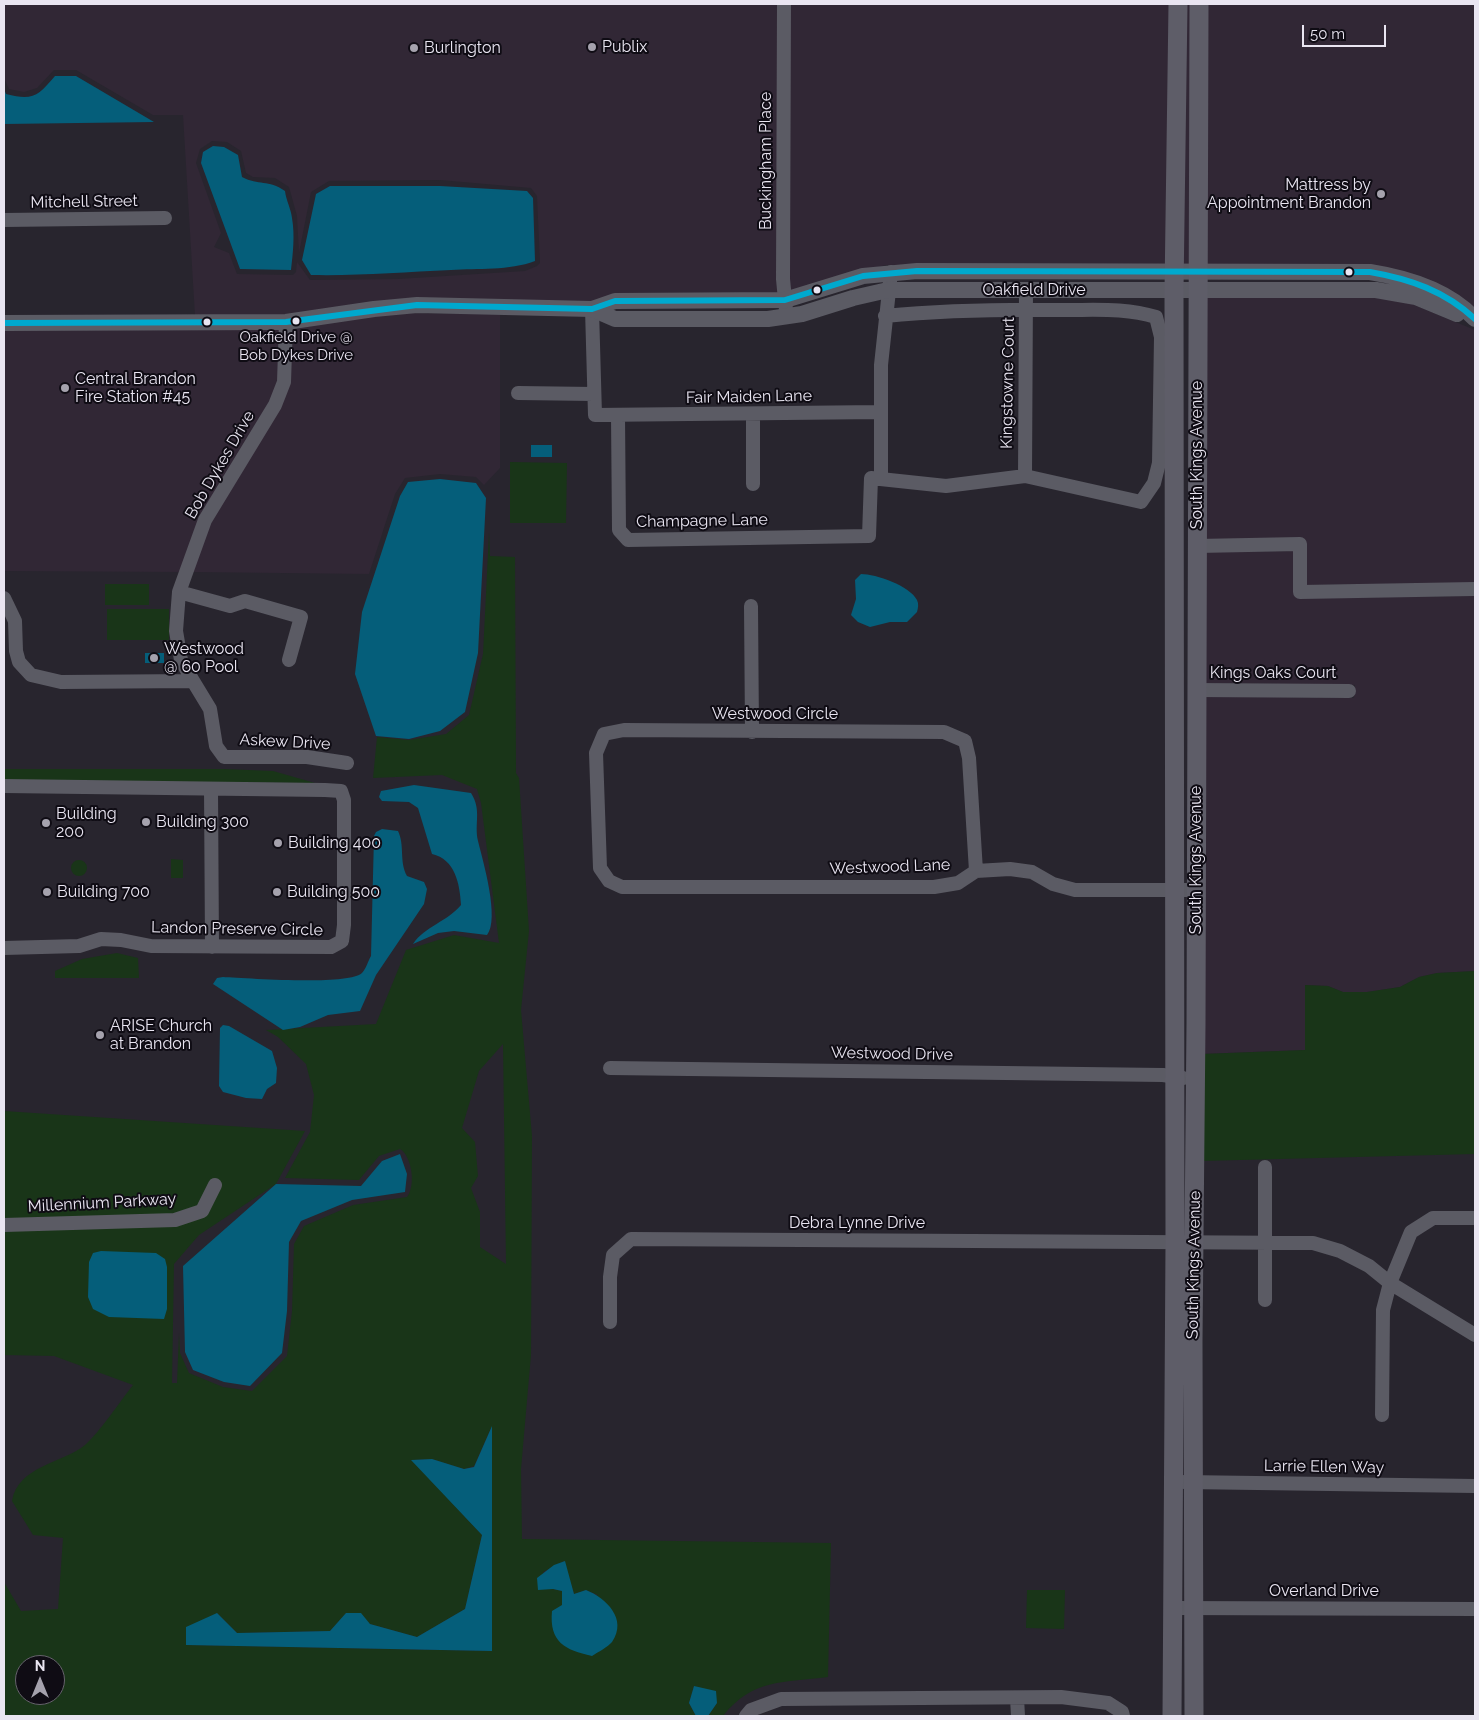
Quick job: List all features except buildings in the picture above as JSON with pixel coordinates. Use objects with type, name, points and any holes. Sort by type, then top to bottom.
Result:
[{"type":"main road","name":"South Kings Avenue","points":[[1172,1716],[1175,1242],[1174,270],[1178,4]]},
{"type":"main road","name":"South Kings Avenue","points":[[1194,1716],[1193,1482],[1199,4]]},
{"type":"main road","points":[[1174,371],[1183,450],[1183,495],[1187,507],[1196,516]]},
{"type":"street","name":"Buckingham Place","points":[[784,4],[785,300],[787,317]]},
{"type":"street","name":"Mitchell Street","points":[[4,220],[165,218]]},
{"type":"street","name":"Oakfield Drive","points":[[4,323],[286,322],[402,306],[592,309],[615,301],[785,300],[856,278],[891,272],[1174,270],[1336,271],[1381,274],[1429,289],[1458,304],[1475,321]]},
{"type":"street","points":[[885,316],[930,311],[1027,309],[1136,311],[1156,317],[1160,337],[1159,463],[1154,483],[1141,502],[1025,476],[946,486],[881,479],[880,412],[885,316],[891,272]]},
{"type":"street","name":"Oakfield Drive","points":[[592,309],[616,319],[750,320],[787,317],[888,290],[1390,291],[1422,299],[1475,321]]},
{"type":"street","name":"Kingstowne Court","points":[[1025,476],[1026,290]]},
{"type":"street","points":[[592,309],[595,415],[618,416]]},
{"type":"street","name":"Bob Dykes Drive","points":[[193,681],[181,660],[176,632],[179,592],[205,520],[275,405],[284,382],[286,322]]},
{"type":"street","points":[[518,393],[594,394]]},
{"type":"street","name":"Fair Maiden Lane","points":[[618,416],[880,412]]},
{"type":"street","points":[[753,415],[753,484]]},
{"type":"street","name":"Champagne Lane","points":[[618,416],[619,530],[628,540],[869,536],[871,478],[881,479]]},
{"type":"street","points":[[1197,546],[1300,544],[1300,592],[1475,590]]},
{"type":"street","points":[[179,592],[230,606],[245,602],[301,617],[289,660]]},
{"type":"street","points":[[4,598],[16,621],[16,651],[19,662],[31,676],[62,682],[193,681]]},
{"type":"street","points":[[751,606],[752,732]]},
{"type":"street","name":"Askew Drive","points":[[193,681],[210,709],[216,746],[224,757],[307,757],[347,763]]},
{"type":"street","name":"Kings Oaks Court","points":[[1196,690],[1349,691]]},
{"type":"street","name":"Westwood Circle","points":[[609,881],[600,868],[596,753],[604,734],[624,730],[944,732],[965,741],[969,758],[976,871]]},
{"type":"street","name":"Landon Preserve Circle","points":[[4,786],[325,790],[341,791],[344,800],[342,941],[331,948],[151,946],[120,940],[101,939],[79,946],[4,948]]},
{"type":"street","points":[[211,789],[212,947]]},
{"type":"street","name":"Westwood Lane","points":[[609,881],[622,887],[934,887],[958,883],[976,871],[1010,869],[1032,872],[1053,884],[1075,890],[1196,890]]},
{"type":"street","name":"Westwood Drive","points":[[610,1068],[1163,1075],[1174,1078],[1196,1078]]},
{"type":"street","points":[[1265,1167],[1265,1300]]},
{"type":"street","name":"Millennium Parkway","points":[[4,1225],[175,1220],[202,1210],[215,1185]]},
{"type":"street","points":[[1382,1414],[1383,1310],[1390,1283],[1411,1232],[1433,1218],[1475,1218]]},
{"type":"street","name":"Debra Lynne Drive","points":[[610,1322],[610,1277],[613,1255],[631,1239],[1313,1243],[1340,1251],[1369,1266],[1390,1283],[1475,1335]]},
{"type":"street","name":"Larrie Ellen Way","points":[[1172,1482],[1475,1486]]},
{"type":"street","name":"Overland Drive","points":[[1172,1608],[1475,1609]]},
{"type":"street","points":[[746,1716],[751,1710],[781,1699],[1061,1697],[1108,1703],[1122,1712],[1124,1716]]},
{"type":"street","points":[[1017,1698],[1018,1716]]},
{"type":"shaded area","points":[[4,4],[779,4],[778,294],[286,315],[195,316],[183,115],[153,115],[76,70],[54,70],[37,88],[24,92],[9,89],[4,78]],"holes":[[[212,141],[227,142],[241,151],[246,173],[253,177],[275,178],[289,187],[297,216],[299,253],[311,192],[329,181],[440,180],[531,188],[537,196],[540,263],[525,271],[398,279],[310,280],[297,262],[296,272],[293,275],[237,274],[229,253],[214,247],[221,233],[196,163],[200,149]]]},
{"type":"shaded area","points":[[790,4],[1172,4],[1169,264],[886,265],[790,292]]},
{"type":"shaded area","points":[[1183,4],[1193,4],[1192,264],[1180,264]]},
{"type":"shaded area","points":[[1204,4],[1475,4],[1475,310],[1432,283],[1204,264]]},
{"type":"shaded area","points":[[1204,297],[1376,297],[1402,300],[1475,330],[1475,583],[1306,585],[1306,545],[1202,539]]},
{"type":"shaded area","points":[[395,313],[500,314],[500,468],[484,485],[476,477],[440,474],[405,478],[395,494],[369,574],[192,572],[210,523],[280,408],[290,383],[292,328]]},
{"type":"shaded area","points":[[280,328],[279,380],[270,402],[180,572],[4,571],[4,329]]},
{"type":"shaded area","points":[[1294,551],[1300,598],[1475,596],[1475,971],[1437,973],[1419,977],[1400,987],[1367,992],[1343,992],[1328,986],[1305,985],[1305,1050],[1202,1054],[1202,696],[1354,698],[1355,685],[1202,683],[1203,552]]},
{"type":"green space","points":[[510,462],[567,463],[566,523],[510,523]]},
{"type":"green space","points":[[489,533],[490,556],[515,557],[516,773],[519,778],[529,931],[521,1010],[532,1136],[531,1355],[521,1469],[522,1539],[831,1543],[828,1677],[770,1684],[746,1695],[723,1716],[708,1716],[717,1703],[694,1686],[689,1703],[696,1716],[4,1716],[4,1582],[21,1611],[58,1609],[63,1538],[33,1535],[12,1501],[16,1489],[31,1473],[75,1451],[91,1440],[133,1385],[54,1356],[4,1355],[4,1111],[305,1131],[276,1184],[199,1235],[174,1264],[172,1383],[177,1383],[179,1333],[180,1353],[189,1373],[223,1387],[252,1391],[287,1356],[292,1311],[294,1244],[304,1226],[353,1205],[407,1197],[410,1192],[412,1179],[410,1164],[400,1149],[379,1156],[359,1180],[285,1178],[310,1132],[314,1095],[306,1064],[278,1037],[266,1030],[376,1024],[406,950],[454,935],[499,943],[481,803],[477,789],[442,775],[373,778],[377,737],[409,740],[446,734],[469,715],[483,654]],"holes":[[[503,1044],[506,1264],[480,1247],[480,1212],[471,1188],[478,1176],[475,1142],[462,1128],[479,1071]],[[491,1428],[491,1651],[186,1645],[217,1613],[237,1633],[330,1631],[346,1613],[370,1624],[417,1637],[465,1609],[482,1535],[412,1460],[432,1459],[464,1469],[474,1466]],[[564,1561],[574,1594],[586,1590],[598,1595],[562,1605],[562,1591],[553,1589],[543,1572]]]},
{"type":"green space","points":[[105,584],[149,584],[149,605],[105,605]]},
{"type":"green space","points":[[107,609],[169,609],[169,640],[107,640]]},
{"type":"green space","points":[[4,769],[224,769],[273,771],[315,783],[4,781]]},
{"type":"green space","points":[[171,859],[183,860],[183,878],[171,878]]},
{"type":"green space","points":[[76,860],[82,860],[87,865],[85,874],[76,876],[71,871],[71,865]]},
{"type":"green space","points":[[117,953],[138,958],[139,978],[55,978],[55,971],[82,959]]},
{"type":"green space","points":[[1475,971],[1475,1154],[1201,1161],[1202,1054],[1305,1050],[1305,985],[1328,986],[1343,992],[1367,992],[1400,987],[1419,977],[1437,973]]},
{"type":"green space","points":[[1027,1590],[1065,1590],[1064,1629],[1026,1628]]},
{"type":"water","points":[[55,76],[76,76],[154,122],[4,124],[4,89],[6,94],[29,97],[44,88]]},
{"type":"water","points":[[213,146],[224,147],[238,155],[242,177],[274,185],[285,191],[293,224],[291,270],[240,269],[201,163],[203,152]]},
{"type":"water","points":[[330,186],[440,186],[527,191],[533,198],[535,261],[515,266],[493,268],[311,275],[302,260],[316,194]]},
{"type":"water","points":[[531,445],[552,445],[552,457],[531,457]]},
{"type":"water","points":[[440,479],[476,483],[486,498],[478,653],[465,712],[440,731],[409,739],[376,736],[355,674],[362,612],[400,496],[408,482]]},
{"type":"water","points":[[861,574],[892,582],[907,590],[917,600],[917,612],[907,622],[890,622],[870,627],[858,622],[851,615],[856,599],[855,580]]},
{"type":"water","name":"Westwood @ 60 Pool","points":[[145,653],[164,653],[164,663],[145,663]]},
{"type":"water","points":[[414,785],[471,793],[474,799],[477,811],[478,841],[491,904],[491,927],[487,935],[454,931],[438,933],[413,944],[424,933],[449,916],[461,905],[455,874],[446,861],[432,854],[418,808],[409,802],[382,801],[379,797],[381,791]]},
{"type":"water","points":[[382,829],[398,831],[403,865],[407,876],[424,882],[427,889],[424,904],[376,975],[360,1011],[328,1015],[300,1027],[283,1030],[213,984],[217,978],[223,977],[318,980],[353,977],[362,973],[371,956],[374,836],[376,832]]},
{"type":"water","points":[[223,1025],[229,1026],[272,1051],[277,1068],[276,1083],[267,1089],[262,1099],[246,1098],[223,1092],[219,1086],[220,1028]]},
{"type":"water","points":[[400,1154],[407,1174],[405,1192],[352,1200],[301,1221],[289,1242],[287,1311],[282,1353],[250,1386],[224,1382],[193,1370],[185,1352],[183,1266],[276,1184],[361,1186],[382,1161]]},
{"type":"water","points":[[101,1251],[156,1253],[165,1259],[167,1267],[167,1309],[164,1319],[109,1317],[93,1309],[88,1297],[89,1262],[93,1253]]},
{"type":"water","points":[[492,1426],[492,1651],[186,1645],[186,1627],[217,1613],[237,1633],[330,1631],[346,1613],[361,1613],[370,1624],[417,1637],[465,1609],[482,1535],[411,1460],[432,1459],[464,1469],[474,1467]]},
{"type":"water","points":[[565,1561],[574,1594],[586,1590],[601,1598],[612,1610],[618,1625],[612,1642],[592,1656],[574,1651],[561,1643],[556,1637],[553,1630],[552,1611],[562,1605],[562,1591],[553,1589],[538,1590],[537,1578],[554,1565]]},
{"type":"water","points":[[694,1686],[716,1691],[717,1703],[708,1716],[696,1716],[689,1703]]},
{"type":"transit line","points":[[4,323],[286,322],[417,305],[592,309],[615,301],[785,300],[863,276],[917,271],[1370,272],[1399,278],[1426,288],[1452,301],[1475,319]]},
{"type":"place","name":"Publix","points":[[592,47]]},
{"type":"place","name":"Burlington","points":[[414,48]]},
{"type":"place","name":"Mattress by Appointment Brandon","points":[[1381,194]]},
{"type":"place","name":"Oakfield Drive @ Bob Dykes Drive","points":[[296,321]]},
{"type":"place","name":"Central Brandon Fire Station #45","points":[[65,388]]},
{"type":"place","name":"Westwood @ 60 Pool","points":[[154,658]]},
{"type":"place","name":"Building 300","points":[[146,822]]},
{"type":"place","name":"Building 200","points":[[46,823]]},
{"type":"place","name":"Building 400","points":[[278,843]]},
{"type":"place","name":"Building 700","points":[[47,892]]},
{"type":"place","name":"Building 500","points":[[277,892]]},
{"type":"place","name":"ARISE Church at Brandon","points":[[100,1035]]}]
